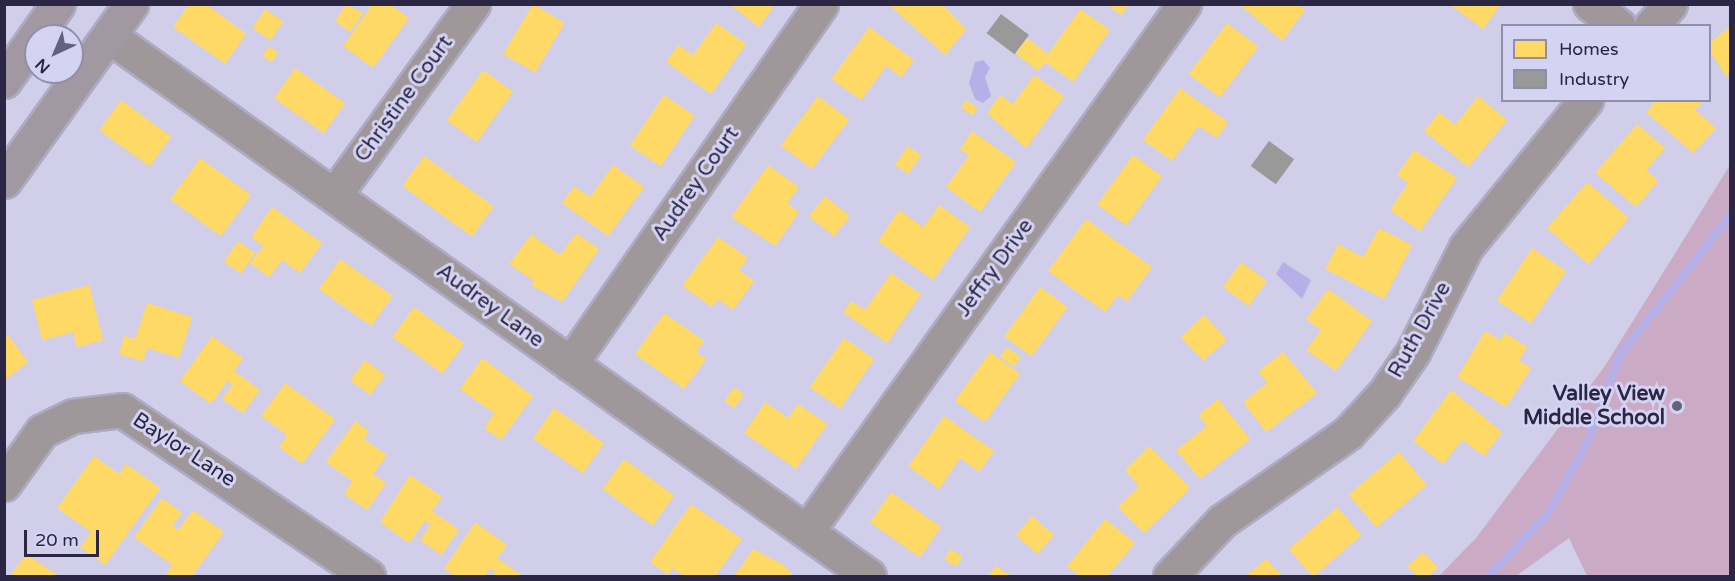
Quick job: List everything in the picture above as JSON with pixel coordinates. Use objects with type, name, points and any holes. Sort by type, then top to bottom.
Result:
[{"type":"main road","points":[[4,81],[58,4]]},
{"type":"main road","points":[[4,181],[131,4]]},
{"type":"street","name":"Christine Court","points":[[335,194],[473,4]]},
{"type":"street","name":"Audrey Court","points":[[570,364],[821,4]]},
{"type":"street","name":"Jeffry Drive","points":[[807,531],[1184,4]]},
{"type":"street","points":[[1590,4],[1616,24]]},
{"type":"street","points":[[1653,24],[1670,4]]},
{"type":"street","name":"Audrey Lane","points":[[109,36],[335,194],[869,576]]},
{"type":"street","name":"Ruth Drive","points":[[1170,576],[1222,521],[1348,433],[1384,394],[1413,352],[1466,248],[1584,102]]},
{"type":"street","name":"Baylor Lane","points":[[4,484],[42,431],[72,416],[122,410],[175,441],[369,576]]},
{"type":"shaded area","points":[[983,60],[990,68],[985,77],[991,96],[983,103],[975,99],[969,83],[975,62]]},
{"type":"shaded area","points":[[1730,165],[1730,576],[1587,576],[1569,538],[1516,576],[1439,576],[1476,538],[1605,366]]},
{"type":"shaded area","points":[[1283,262],[1311,280],[1302,299],[1276,274]]},
{"type":"building: Homes","points":[[189,4],[206,4],[246,34],[225,64],[173,27]]},
{"type":"building: Homes","points":[[346,4],[363,13],[350,32],[335,21]]},
{"type":"building: Homes","points":[[372,4],[390,4],[409,18],[373,68],[343,46]]},
{"type":"building: Homes","points":[[533,4],[565,23],[535,73],[503,54]]},
{"type":"building: Homes","points":[[729,4],[775,4],[759,27]]},
{"type":"building: Homes","points":[[888,4],[942,4],[966,29],[945,55]]},
{"type":"building: Homes","points":[[1106,4],[1129,4],[1121,15]]},
{"type":"building: Homes","points":[[1239,4],[1297,4],[1305,10],[1282,41]]},
{"type":"building: Homes","points":[[1449,4],[1501,4],[1483,29]]},
{"type":"building: Homes","points":[[265,9],[283,21],[270,40],[252,28]]},
{"type":"building: Homes","points":[[1080,9],[1110,30],[1073,82],[1045,62],[1038,71],[1015,53],[1027,38],[1048,54]]},
{"type":"building: Homes","points":[[716,23],[746,44],[711,94],[666,62],[678,45],[693,55]]},
{"type":"building: Homes","points":[[1227,23],[1258,46],[1220,98],[1188,74]]},
{"type":"building: Homes","points":[[869,27],[914,60],[901,77],[886,66],[861,100],[831,79]]},
{"type":"building: Homes","points":[[1730,27],[1730,73],[1726,76],[1711,54],[1711,41]]},
{"type":"building: Homes","points":[[269,46],[278,52],[271,62],[262,56]]},
{"type":"building: Homes","points":[[295,68],[345,103],[324,133],[274,98]]},
{"type":"building: Homes","points":[[483,70],[513,92],[476,142],[447,120]]},
{"type":"building: Homes","points":[[1034,75],[1064,96],[1026,148],[987,113],[1000,95],[1013,104]]},
{"type":"building: Homes","points":[[1180,88],[1228,122],[1217,138],[1198,126],[1172,161],[1143,140]]},
{"type":"building: Homes","points":[[664,95],[695,116],[661,166],[630,146]]},
{"type":"building: Homes","points":[[818,96],[849,119],[812,169],[781,146]]},
{"type":"building: Homes","points":[[1478,96],[1507,120],[1468,167],[1424,131],[1439,112],[1455,125]]},
{"type":"building: Homes","points":[[121,100],[171,136],[149,166],[99,130]]},
{"type":"building: Homes","points":[[966,100],[978,108],[973,115],[961,107]]},
{"type":"building: Homes","points":[[1654,102],[1702,102],[1695,110],[1716,128],[1693,153],[1646,112]]},
{"type":"building: Homes","points":[[1637,124],[1665,148],[1646,170],[1658,181],[1636,207],[1595,173]]},
{"type":"building: Homes","points":[[972,131],[1016,162],[980,212],[946,187],[969,155],[960,149]]},
{"type":"building: Homes","points":[[908,146],[921,155],[908,174],[895,165]]},
{"type":"building: Homes","points":[[1414,150],[1457,178],[1420,231],[1390,210],[1408,183],[1397,175]]},
{"type":"building: Homes","points":[[1133,155],[1162,176],[1126,226],[1097,204]]},
{"type":"building: Homes","points":[[424,156],[494,207],[472,236],[402,186]]},
{"type":"building: Homes","points":[[200,158],[251,195],[221,236],[170,199]]},
{"type":"building: Homes","points":[[613,165],[644,187],[608,236],[562,203],[574,186],[590,197]]},
{"type":"building: Homes","points":[[768,165],[799,187],[787,203],[799,212],[775,246],[731,217]]},
{"type":"building: Homes","points":[[1587,182],[1629,218],[1588,264],[1547,228]]},
{"type":"building: Homes","points":[[825,196],[850,216],[834,236],[809,216]]},
{"type":"building: Homes","points":[[939,205],[970,227],[933,280],[878,241],[899,210],[923,227]]},
{"type":"building: Homes","points":[[272,207],[322,243],[300,273],[282,260],[269,277],[250,263],[263,246],[251,237]]},
{"type":"building: Homes","points":[[1086,219],[1152,267],[1127,301],[1118,295],[1105,312],[1048,271]]},
{"type":"building: Homes","points":[[1379,228],[1412,245],[1384,299],[1325,269],[1338,244],[1363,257]]},
{"type":"building: Homes","points":[[576,233],[599,249],[562,302],[531,285],[534,281],[509,264],[531,234],[560,255]]},
{"type":"building: Homes","points":[[718,237],[748,258],[739,270],[754,281],[733,310],[718,299],[712,307],[682,286]]},
{"type":"building: Homes","points":[[238,241],[255,253],[241,274],[224,261]]},
{"type":"building: Homes","points":[[1532,248],[1566,271],[1531,323],[1497,300]]},
{"type":"building: Homes","points":[[340,259],[392,296],[371,326],[319,289]]},
{"type":"building: Homes","points":[[1241,262],[1267,281],[1249,306],[1223,287]]},
{"type":"building: Homes","points":[[891,273],[921,294],[887,343],[843,312],[851,301],[865,310]]},
{"type":"building: Homes","points":[[89,285],[103,340],[77,347],[73,332],[42,340],[32,300]]},
{"type":"building: Homes","points":[[1040,287],[1068,307],[1032,356],[1004,336]]},
{"type":"building: Homes","points":[[1328,289],[1372,321],[1336,371],[1306,350],[1321,330],[1306,319]]},
{"type":"building: Homes","points":[[147,303],[192,317],[179,358],[147,348],[143,361],[119,354],[124,336],[135,339]]},
{"type":"building: Homes","points":[[414,307],[464,343],[442,373],[392,337]]},
{"type":"building: Homes","points":[[664,313],[704,341],[696,352],[706,359],[684,389],[635,354]]},
{"type":"building: Homes","points":[[1204,315],[1227,339],[1203,361],[1181,337]]},
{"type":"building: Homes","points":[[1485,331],[1500,340],[1505,333],[1527,347],[1519,360],[1531,368],[1506,407],[1457,377]]},
{"type":"building: Homes","points":[[8,335],[28,362],[6,379],[4,337]]},
{"type":"building: Homes","points":[[212,336],[243,358],[234,371],[260,390],[243,413],[222,399],[232,385],[227,381],[211,404],[180,381]]},
{"type":"building: Homes","points":[[844,338],[874,359],[840,408],[810,387]]},
{"type":"building: Homes","points":[[1007,347],[1021,357],[1014,367],[1000,357]]},
{"type":"building: Homes","points":[[990,352],[1020,374],[985,422],[955,401]]},
{"type":"building: Homes","points":[[1283,352],[1317,393],[1266,432],[1243,402],[1267,383],[1258,371]]},
{"type":"building: Homes","points":[[482,358],[533,396],[501,440],[484,428],[494,413],[460,389]]},
{"type":"building: Homes","points":[[365,360],[385,375],[370,395],[350,380]]},
{"type":"building: Homes","points":[[285,383],[335,419],[302,464],[279,447],[287,435],[261,416]]},
{"type":"building: Homes","points":[[734,387],[744,394],[734,408],[724,401]]},
{"type":"building: Homes","points":[[1451,390],[1502,432],[1484,456],[1462,440],[1443,464],[1413,441]]},
{"type":"building: Homes","points":[[1218,399],[1250,439],[1200,479],[1176,450],[1207,426],[1198,415]]},
{"type":"building: Homes","points":[[765,402],[788,418],[798,404],[827,424],[796,469],[744,433]]},
{"type":"building: Homes","points":[[554,408],[604,443],[583,473],[533,438]]},
{"type":"building: Homes","points":[[944,416],[994,451],[979,472],[960,458],[939,489],[908,466]]},
{"type":"building: Homes","points":[[355,421],[369,431],[364,439],[387,455],[373,474],[386,483],[367,510],[344,494],[352,481],[326,462]]},
{"type":"building: Homes","points":[[1149,446],[1190,488],[1144,533],[1118,507],[1139,486],[1125,470]]},
{"type":"building: Homes","points":[[1399,452],[1427,485],[1376,527],[1348,494]]},
{"type":"building: Homes","points":[[94,456],[119,474],[126,464],[160,488],[105,565],[80,547],[91,532],[57,508]]},
{"type":"building: Homes","points":[[624,459],[674,495],[652,525],[602,489]]},
{"type":"building: Homes","points":[[410,475],[442,497],[432,511],[459,530],[441,555],[420,540],[430,525],[425,521],[409,543],[380,522]]},
{"type":"building: Homes","points":[[891,492],[941,527],[920,557],[870,522]]},
{"type":"building: Homes","points":[[162,498],[182,513],[172,526],[178,530],[193,510],[224,532],[192,576],[166,574],[172,565],[134,537]]},
{"type":"building: Homes","points":[[691,504],[742,539],[715,576],[684,576],[672,568],[668,575],[650,562]]},
{"type":"building: Homes","points":[[1337,507],[1361,535],[1314,576],[1289,549]]},
{"type":"building: Homes","points":[[1032,516],[1054,535],[1037,554],[1016,535]]},
{"type":"building: Homes","points":[[1105,519],[1135,543],[1107,576],[1079,576],[1067,566]]},
{"type":"building: Homes","points":[[475,522],[507,545],[497,558],[523,576],[492,576],[495,571],[491,568],[485,576],[455,576],[444,569]]},
{"type":"building: Homes","points":[[753,549],[784,565],[793,576],[734,576]]},
{"type":"building: Homes","points":[[951,549],[963,557],[956,567],[944,559]]},
{"type":"building: Homes","points":[[1423,552],[1438,568],[1428,576],[1417,576],[1407,566]]},
{"type":"building: Homes","points":[[26,554],[59,576],[10,576]]},
{"type":"building: Homes","points":[[1266,559],[1282,576],[1246,576]]},
{"type":"building: Homes","points":[[996,566],[1011,576],[988,576]]},
{"type":"building: Industry","points":[[1001,14],[1029,35],[1015,54],[987,33]]},
{"type":"building: Industry","points":[[1269,141],[1294,159],[1276,184],[1251,166]]},
{"type":"waterway","points":[[1489,576],[1549,512],[1590,437],[1619,356],[1730,216]]},
{"type":"place","name":"Valley View Middle School","points":[[1677,406]]}]
